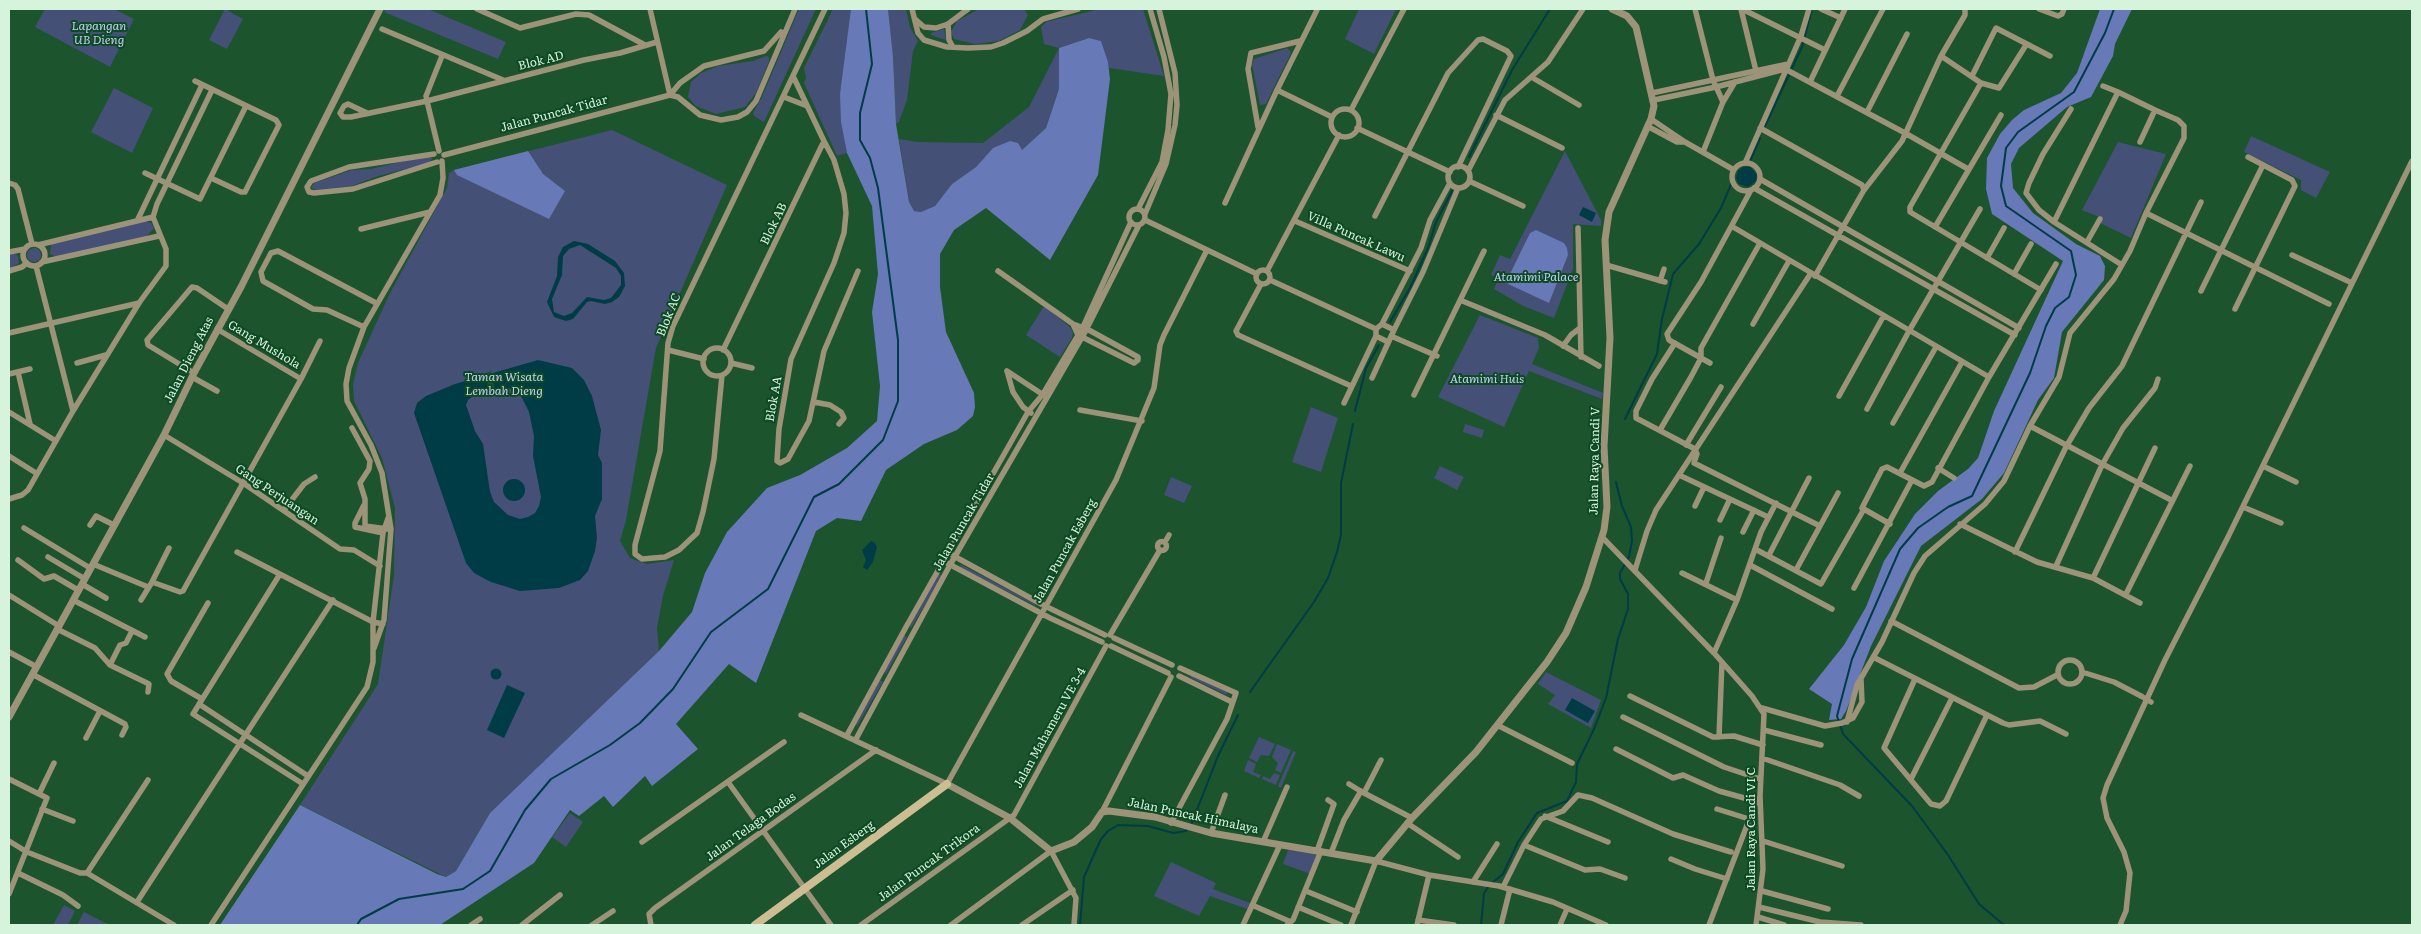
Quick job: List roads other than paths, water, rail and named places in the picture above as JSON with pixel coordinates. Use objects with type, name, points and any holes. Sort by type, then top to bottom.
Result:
[{"type":"main road","name":"Jalan Esberg","points":[[755,925],[948,784]]},
{"type":"street","name":"Jalan Dieng Atas","points":[[9,717],[35,666],[58,628],[164,435],[193,374],[228,309],[380,9]]},
{"type":"street","points":[[477,9],[520,28],[576,14],[589,15],[645,46]]},
{"type":"street","points":[[650,9],[670,95]]},
{"type":"street","points":[[670,95],[678,97],[700,116],[721,120],[738,117],[747,112],[756,102],[794,9]]},
{"type":"street","name":"Blok AC","points":[[722,375],[717,437],[703,512],[697,533],[686,545],[665,557],[655,560],[637,557],[634,550],[660,451],[668,350],[673,326],[784,97],[824,9]]},
{"type":"street","points":[[912,9],[918,33],[924,40],[932,44],[980,48],[1002,43],[1027,31],[1043,18],[1078,9]]},
{"type":"street","points":[[915,20],[930,28],[948,24],[968,9]]},
{"type":"street","name":"Jalan Puncak Tidar","points":[[1085,328],[1131,222],[1130,214],[1138,209],[1162,162],[1168,130],[1171,94],[1164,57],[1150,9]]},
{"type":"street","name":"Jalan Puncak Tidar","points":[[856,740],[950,565],[1036,417],[1145,217],[1166,164],[1175,126],[1177,105],[1175,73],[1159,9]]},
{"type":"street","points":[[1350,110],[1404,9]]},
{"type":"street","points":[[1469,181],[1468,171],[1505,100],[1533,78],[1548,62],[1583,9]]},
{"type":"street","points":[[1612,9],[1627,13],[1636,27],[1653,100]]},
{"type":"street","points":[[1695,9],[1713,80],[1723,102]]},
{"type":"street","points":[[1742,9],[1757,75]]},
{"type":"street","points":[[1742,9],[1804,37],[1825,50]]},
{"type":"street","points":[[1809,9],[1804,37],[1745,163],[1734,170],[1733,177],[1737,187],[1744,190],[1753,189],[1789,207],[1934,288],[2015,336]]},
{"type":"street","points":[[1821,9],[1841,18]]},
{"type":"street","points":[[1810,82],[1845,9]]},
{"type":"street","points":[[1837,96],[1883,9]]},
{"type":"street","points":[[1635,570],[1650,523],[1679,474],[1840,235],[1864,190],[1898,148],[1941,56],[1965,15],[1965,9]]},
{"type":"street","points":[[2039,9],[2058,16],[2062,14],[2064,9]]},
{"type":"street","points":[[1225,203],[1258,128],[1317,10]]},
{"type":"street","points":[[948,24],[949,40],[953,47]]},
{"type":"street","points":[[670,95],[680,82],[704,66],[764,51],[786,26]]},
{"type":"street","points":[[1972,76],[1996,28],[2050,56]]},
{"type":"street","points":[[382,29],[442,56],[503,80]]},
{"type":"street","points":[[1866,112],[1907,34]]},
{"type":"street","points":[[1375,216],[1406,152],[1451,68],[1478,40],[1483,40],[1506,50],[1511,56],[1458,166],[1450,172]]},
{"type":"street","points":[[1258,128],[1248,69],[1251,53],[1300,41]]},
{"type":"street","name":"Blok AD","points":[[367,113],[427,101],[657,42]]},
{"type":"street","points":[[1941,56],[1981,83],[1996,88],[2002,87],[2026,45]]},
{"type":"street","points":[[764,51],[774,57]]},
{"type":"street","points":[[374,648],[383,624],[391,529],[382,473],[371,445],[347,401],[349,368],[364,327],[376,303],[430,212],[443,186],[426,96],[442,56]]},
{"type":"street","points":[[1653,100],[1713,80],[1788,69],[1905,132],[1968,169]]},
{"type":"street","points":[[1653,100],[1716,87],[1757,75]]},
{"type":"street","points":[[794,76],[824,141]]},
{"type":"street","points":[[1533,78],[1579,105]]},
{"type":"street","points":[[195,81],[276,120],[278,129],[245,192],[241,192],[211,178]]},
{"type":"street","points":[[1703,152],[1723,102],[1735,82]]},
{"type":"street","points":[[1981,83],[1909,209],[1912,215],[2041,290]]},
{"type":"street","points":[[138,219],[202,85]]},
{"type":"street","points":[[1602,537],[1714,653],[1762,708],[1829,726],[1844,722],[1856,713],[1862,702],[1861,679],[1892,621],[1914,573],[1925,556],[1985,504],[2004,481],[2030,426],[2059,377],[2070,333],[2114,279],[2180,147],[2185,129],[2178,120],[2103,86]]},
{"type":"street","points":[[9,498],[22,495],[28,490],[36,473],[106,355],[139,303],[166,266],[166,249],[153,216],[212,90]]},
{"type":"street","points":[[1277,90],[1332,117]]},
{"type":"street","points":[[2054,222],[2118,92]]},
{"type":"street","name":"Jalan Puncak Tidar","points":[[439,157],[670,95]]},
{"type":"street","points":[[784,97],[807,106]]},
{"type":"street","name":"Jalan Raya Candi V","points":[[1351,925],[1358,912],[1376,861],[1410,820],[1466,763],[1547,662],[1566,634],[1586,587],[1602,537],[1607,507],[1604,446],[1610,338],[1605,240],[1609,212],[1650,119],[1653,100]]},
{"type":"street","points":[[145,173],[200,199],[246,106]]},
{"type":"street","points":[[1342,109],[1350,110],[1357,116],[1357,128],[1348,136],[1339,135],[1331,126],[1332,117],[1342,109]]},
{"type":"street","points":[[2071,109],[2052,139],[2026,188],[2026,193],[2039,210],[2054,222],[2122,265]]},
{"type":"street","points":[[2140,142],[2155,110]]},
{"type":"street","points":[[1935,227],[2001,114]]},
{"type":"street","points":[[1496,115],[1562,148]]},
{"type":"street","points":[[1650,119],[1734,170]]},
{"type":"street","points":[[1647,126],[1677,142],[1685,142]]},
{"type":"street","points":[[1357,128],[1450,172]]},
{"type":"street","points":[[1760,128],[1862,185],[1864,190]]},
{"type":"street","points":[[1267,271],[1339,135]]},
{"type":"street","name":"Blok AB","points":[[723,350],[824,141]]},
{"type":"street","name":"Blok AA","points":[[824,141],[834,160],[844,194],[846,213],[844,233],[834,263],[791,359],[779,429],[777,461],[780,463],[788,460],[801,438],[814,402],[824,351],[858,271]]},
{"type":"street","points":[[439,157],[358,188],[314,193],[309,192],[307,186],[311,181],[349,168],[439,157]]},
{"type":"street","points":[[2235,309],[2295,186],[2292,180],[2248,158]]},
{"type":"street","points":[[2120,925],[2126,911],[2130,872],[2124,852],[2107,818],[2103,798],[2107,785],[2165,660],[2243,507],[2412,161]]},
{"type":"street","points":[[1745,163],[1756,168],[1760,180],[2019,328]]},
{"type":"street","points":[[2200,291],[2263,165]]},
{"type":"street","points":[[1458,166],[1468,171]]},
{"type":"street","points":[[1376,328],[1382,324],[1421,248],[1430,220],[1450,183],[1450,172]]},
{"type":"street","points":[[1710,363],[1669,340],[1667,334],[1760,180]]},
{"type":"street","points":[[1450,183],[1458,188],[1463,187],[1469,181]]},
{"type":"street","points":[[1469,181],[1523,206]]},
{"type":"street","points":[[9,183],[16,185],[18,189],[35,245],[45,252],[39,264],[51,323],[73,412]]},
{"type":"street","points":[[1372,378],[1424,272],[1458,188]]},
{"type":"street","points":[[1789,207],[1794,200]]},
{"type":"street","points":[[2015,552],[2066,446],[2089,408],[2122,366],[2202,202]]},
{"type":"street","points":[[1138,209],[1145,217],[1206,250],[1257,274]]},
{"type":"street","points":[[1867,409],[1980,209]]},
{"type":"street","points":[[361,230],[430,212]]},
{"type":"street","points":[[2146,213],[2329,304]]},
{"type":"street","points":[[9,252],[153,216]]},
{"type":"street","points":[[2087,242],[2100,219]]},
{"type":"street","name":"Villa Puncak Lawu","points":[[1295,221],[1410,271]]},
{"type":"street","points":[[1131,222],[1139,225]]},
{"type":"street","points":[[1733,226],[1883,317],[1989,377]]},
{"type":"street","points":[[1578,228],[1581,357]]},
{"type":"street","points":[[1987,258],[2004,228]]},
{"type":"street","points":[[9,271],[22,268],[27,263],[39,264],[160,236]]},
{"type":"street","points":[[1660,430],[1701,358],[1701,348],[1760,243]]},
{"type":"street","points":[[2014,274],[2031,244]]},
{"type":"street","points":[[25,249],[24,258],[27,263]]},
{"type":"street","name":"Jalan Puncak Esberg","points":[[948,784],[1116,480],[1142,421],[1154,388],[1160,346],[1206,250]]},
{"type":"street","points":[[364,327],[327,310],[313,309],[262,281],[261,272],[271,253],[278,251],[376,303]]},
{"type":"street","points":[[1414,395],[1435,356],[1484,251]]},
{"type":"street","points":[[2292,255],[2352,283]]},
{"type":"street","points":[[1753,324],[1789,260]]},
{"type":"street","points":[[1755,550],[1769,555],[1821,584],[1864,509],[1862,505],[1882,469],[1887,466],[1924,486],[1929,485],[1989,377],[2056,264]]},
{"type":"street","points":[[1606,266],[1663,282],[1664,269]]},
{"type":"street","points":[[1261,284],[1257,280],[1257,274],[1261,270],[1267,271],[1270,275],[1270,280]]},
{"type":"street","points":[[998,271],[1073,324],[1085,328],[1138,357],[1138,360],[1134,363],[1080,336],[1073,324]]},
{"type":"street","points":[[1351,386],[1238,335],[1236,331],[1261,284],[1270,280],[1376,328]]},
{"type":"street","points":[[218,391],[148,345],[147,340],[192,287],[197,288],[228,309]]},
{"type":"street","points":[[1460,300],[1545,335],[1599,366]]},
{"type":"street","points":[[9,333],[139,303]]},
{"type":"street","points":[[1840,396],[1883,317]]},
{"type":"street","points":[[1382,324],[1391,336]]},
{"type":"street","points":[[1344,403],[1376,336],[1376,328]]},
{"type":"street","points":[[1563,346],[1571,334],[1580,328]]},
{"type":"street","name":"Gang Mushola","points":[[217,329],[301,379]]},
{"type":"street","points":[[1376,336],[1391,336],[1435,356]]},
{"type":"street","points":[[24,528],[92,566],[182,592],[301,379],[320,341]]},
{"type":"street","points":[[1675,343],[1652,379],[1635,416],[1640,422],[1660,430],[1695,449],[1697,454],[1694,463],[1820,526]]},
{"type":"street","points":[[1893,423],[1936,347]]},
{"type":"street","points":[[668,350],[704,359]]},
{"type":"street","points":[[710,350],[723,350],[728,354],[731,363],[728,370],[722,375],[716,376],[708,373],[704,367],[704,359],[710,350]]},
{"type":"street","points":[[77,363],[106,355]]},
{"type":"street","points":[[1900,473],[1962,362]]},
{"type":"street","points":[[731,363],[752,368]]},
{"type":"street","points":[[9,374],[30,370]]},
{"type":"street","points":[[1036,417],[1023,407],[1013,392],[1007,371],[1046,396]]},
{"type":"street","points":[[18,372],[30,424]]},
{"type":"street","points":[[2056,566],[2102,465],[2123,428],[2158,380]]},
{"type":"street","points":[[1686,445],[1721,387]]},
{"type":"street","name":"Jalan Puncak Tidar","points":[[847,736],[942,562],[1028,412],[1046,396]]},
{"type":"street","points":[[814,402],[830,405],[841,412],[844,418],[839,424]]},
{"type":"street","points":[[1080,410],[1142,421]]},
{"type":"street","points":[[9,412],[56,441]]},
{"type":"street","points":[[2030,426],[2171,500]]},
{"type":"street","points":[[352,428],[370,461],[369,469],[360,481],[365,503],[365,527]]},
{"type":"street","name":"Gang Perjuangan","points":[[164,435],[243,483],[340,549],[354,550],[380,566]]},
{"type":"street","points":[[2093,578],[2155,448]]},
{"type":"street","points":[[9,456],[36,473]]},
{"type":"street","points":[[2126,594],[2171,500],[2190,466]]},
{"type":"street","points":[[2263,466],[2296,482]]},
{"type":"street","points":[[1938,468],[1954,478]]},
{"type":"street","points":[[1679,474],[1766,516]]},
{"type":"street","points":[[284,510],[304,484],[316,478]]},
{"type":"street","points":[[1769,555],[1809,478]]},
{"type":"street","points":[[1854,588],[1912,480]]},
{"type":"street","points":[[1695,506],[1704,486]]},
{"type":"street","points":[[1796,570],[1838,493]]},
{"type":"street","points":[[1720,520],[1730,499]]},
{"type":"street","points":[[365,503],[354,525],[384,531],[391,529]]},
{"type":"street","points":[[1714,653],[1776,503]]},
{"type":"street","points":[[2243,507],[2281,523]]},
{"type":"street","points":[[1864,509],[1890,524]]},
{"type":"street","points":[[1743,532],[1754,510]]},
{"type":"street","points":[[90,525],[96,516],[114,525]]},
{"type":"street","points":[[211,925],[367,687],[372,670],[374,648],[373,622],[384,531],[388,518]]},
{"type":"street","points":[[1960,524],[2037,562],[2093,578],[2140,603]]},
{"type":"street","points":[[1106,644],[1160,550],[1167,548],[1165,542],[1169,535]]},
{"type":"street","points":[[1706,583],[1721,538]]},
{"type":"street","points":[[141,600],[169,548]]},
{"type":"street","points":[[237,552],[373,622],[383,624]]},
{"type":"street","points":[[948,552],[1045,606],[1236,693],[1227,719],[1171,823]]},
{"type":"street","points":[[48,557],[82,584],[106,598]]},
{"type":"street","points":[[18,560],[44,579],[52,575],[82,584]]},
{"type":"street","points":[[942,562],[1041,613],[1170,675],[1179,676],[1232,702]]},
{"type":"street","points":[[1750,565],[1832,609]]},
{"type":"street","points":[[1682,573],[1706,583],[1737,600]]},
{"type":"street","points":[[280,574],[194,712],[195,716],[303,784]]},
{"type":"street","points":[[9,595],[58,628],[95,648],[110,665],[149,684],[148,692]]},
{"type":"street","points":[[73,600],[145,637]]},
{"type":"street","points":[[137,902],[333,600]]},
{"type":"street","points":[[208,602],[166,674],[169,680],[308,776]]},
{"type":"street","points":[[1892,621],[2019,688],[2034,687],[2057,675],[2061,663],[2068,659],[2077,661],[2082,672],[2114,682],[2151,702]]},
{"type":"street","points":[[905,629],[913,633]]},
{"type":"street","points":[[110,665],[120,645],[126,643],[132,631]]},
{"type":"street","points":[[1106,644],[1110,636]]},
{"type":"street","name":"Jalan Mahameru VE 3-4","points":[[1010,818],[1014,816],[1106,644]]},
{"type":"street","points":[[9,652],[35,666]]},
{"type":"street","points":[[1873,657],[2009,725],[2040,722],[2066,734]]},
{"type":"street","points":[[1720,737],[1722,662]]},
{"type":"street","points":[[951,925],[1051,851],[1083,835],[1102,812],[1170,675],[1172,665]]},
{"type":"street","points":[[1179,676],[1180,668]]},
{"type":"street","points":[[2057,675],[2062,682],[2071,684],[2078,680],[2082,672]]},
{"type":"street","points":[[32,674],[125,724],[122,735]]},
{"type":"street","points":[[880,674],[888,678]]},
{"type":"street","points":[[1916,679],[1884,745],[1885,751],[1932,804],[1943,804],[1951,792],[1987,715]]},
{"type":"street","points":[[1630,696],[1713,737],[1734,736],[1763,745]]},
{"type":"street","points":[[1911,779],[1952,698]]},
{"type":"street","name":"Jalan Raya Candi VI C","points":[[1756,925],[1762,891],[1763,841],[1760,779],[1764,714],[1762,708]]},
{"type":"street","points":[[86,738],[100,711]]},
{"type":"street","points":[[801,715],[948,784],[1010,818],[1051,851],[1076,898],[1074,925]]},
{"type":"street","points":[[1623,717],[1724,768],[1760,779]]},
{"type":"street","points":[[1497,725],[1572,763]]},
{"type":"street","points":[[1764,730],[1794,740],[1821,745]]},
{"type":"street","points":[[642,842],[784,742]]},
{"type":"street","points":[[1616,749],[1673,778],[1683,775],[1719,791],[1755,801]]},
{"type":"street","name":"Jalan Telaga Bodas","points":[[651,925],[648,919],[651,911],[876,750]]},
{"type":"street","points":[[1762,758],[1840,785],[1859,796]]},
{"type":"street","points":[[1331,853],[1344,820],[1381,760]]},
{"type":"street","points":[[39,794],[54,763]]},
{"type":"street","points":[[9,779],[46,798],[26,846],[27,852],[9,894]]},
{"type":"street","points":[[87,873],[148,780]]},
{"type":"street","points":[[728,782],[831,925]]},
{"type":"street","points":[[1349,784],[1410,820],[1458,857]]},
{"type":"street","points":[[1263,842],[1287,787]]},
{"type":"street","points":[[1500,925],[1504,887],[1524,845],[1545,816],[1563,811],[1578,795],[1583,794],[1659,829],[1731,852]]},
{"type":"street","points":[[1211,833],[1225,795]]},
{"type":"street","points":[[1710,925],[1755,801],[1760,796]]},
{"type":"street","points":[[1252,905],[1289,924],[1306,890],[1334,804],[1328,800]]},
{"type":"street","points":[[42,809],[73,821]]},
{"type":"street","points":[[1717,809],[1749,819]]},
{"type":"street","name":"Jalan Puncak Himalaya","points":[[1102,812],[1155,817],[1188,828],[1211,833],[1376,861]]},
{"type":"street","points":[[1545,816],[1608,842]]},
{"type":"street","name":"Jalan Puncak Trikora","points":[[861,925],[1010,818]]},
{"type":"street","points":[[9,840],[27,852],[87,873],[174,925]]},
{"type":"street","points":[[1763,841],[1842,866]]},
{"type":"street","points":[[1472,882],[1497,844]]},
{"type":"street","points":[[1242,925],[1280,845]]},
{"type":"street","points":[[1524,845],[1585,870],[1600,869],[1624,878]]},
{"type":"street","points":[[1671,859],[1695,869],[1727,878]]},
{"type":"street","points":[[1376,861],[1429,875],[1504,887],[1606,925]]},
{"type":"street","points":[[18,873],[63,895],[78,906]]},
{"type":"street","points":[[1429,875],[1418,922],[1454,925]]},
{"type":"street","points":[[1022,925],[1073,890]]},
{"type":"street","points":[[1306,890],[1358,912]]},
{"type":"street","points":[[1762,891],[1828,909]]},
{"type":"street","points":[[522,925],[560,895]]},
{"type":"street","points":[[1759,906],[1820,922],[1861,925]]},
{"type":"street","points":[[1298,907],[1341,925]]},
{"type":"street","points":[[1560,925],[1567,909]]},
{"type":"street","points":[[592,925],[613,911]]},
{"type":"street","points":[[1758,917],[1784,925]]},
{"type":"street","points":[[471,925],[480,919]]},
{"type":"waterway","points":[[357,925],[361,919],[399,899],[463,889],[490,871],[525,810],[551,779],[610,745],[640,723],[673,689],[711,632],[768,589],[814,497],[839,484],[883,440],[898,401],[898,340],[878,188],[870,158],[860,140],[860,113],[872,64],[866,9]]},
{"type":"waterway","points":[[1469,157],[1512,70],[1550,9]]},
{"type":"waterway","points":[[1765,126],[1802,47],[1812,9]]},
{"type":"waterway","points":[[2004,925],[1979,904],[1948,855],[1912,806],[1843,734],[1837,716],[1852,659],[1900,549],[1918,528],[1948,507],[1972,496],[2030,373],[2046,326],[2055,308],[2069,297],[2076,275],[2071,251],[2006,206],[2001,186],[2006,148],[2018,132],[2074,92],[2105,33],[2114,9]]},
{"type":"waterway","points":[[1751,159],[1760,138]]},
{"type":"waterway","points":[[1625,419],[1657,354],[1662,319],[1673,274],[1699,244],[1721,208],[1732,182]]},
{"type":"waterway","points":[[1390,322],[1410,288],[1428,248],[1436,222],[1452,191]]},
{"type":"waterway","points":[[1355,411],[1366,368],[1379,345]]},
{"type":"waterway","points":[[1250,692],[1314,602],[1328,578],[1341,535],[1341,483],[1353,424]]},
{"type":"waterway","points":[[1492,883],[1503,874],[1518,842],[1537,813],[1567,801],[1576,782],[1577,764],[1606,698],[1618,639],[1628,609],[1628,594],[1620,579],[1620,573],[1629,557],[1632,541],[1631,527],[1622,506],[1616,482]]},
{"type":"waterway","points":[[1191,825],[1218,756],[1238,715]]},
{"type":"waterway","points":[[1080,925],[1084,877],[1101,839],[1108,831],[1118,825],[1148,826],[1173,833],[1186,831],[1188,828]]},
{"type":"waterway","points":[[1481,925],[1484,893],[1489,886]]},
{"type":"park label","name":"Lapangan UB Dieng","points":[[99,33]]},
{"type":"park label","name":"Atamimi Palace","points":[[1536,277]]},
{"type":"park label","name":"Atamimi Huis","points":[[1487,379]]},
{"type":"park label","name":"Taman Wisata Lembah Dieng","points":[[504,384]]}]
